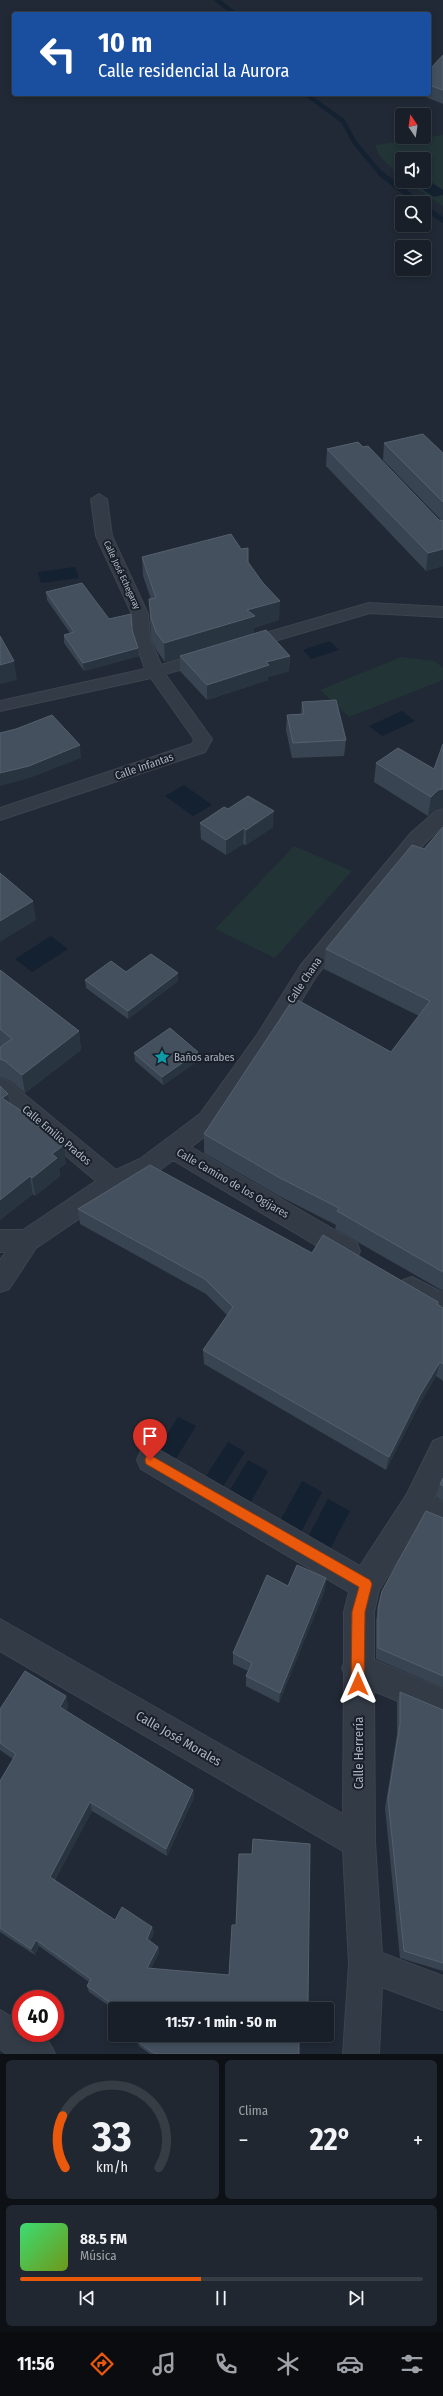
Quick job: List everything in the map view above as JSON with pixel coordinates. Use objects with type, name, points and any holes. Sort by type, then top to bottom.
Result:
[{"type":"street","name":"Calle José Echegaray","points":[[99,499],[104,536],[140,614],[142,638],[155,672]]},
{"type":"street","points":[[0,706],[155,672],[368,608],[443,612]]},
{"type":"street","name":"Calle Infantas","points":[[2,814],[199,748],[203,739],[155,672]]},
{"type":"street","name":"Calle Chana","points":[[173,1148],[208,1121],[265,1042],[309,970],[418,838],[443,815]]},
{"type":"street","name":"Calle Emilio Prados","points":[[0,1087],[114,1182]]},
{"type":"street","name":"Calle Camino de los Ogíjares","points":[[27,1241],[114,1182],[148,1166],[173,1148],[369,1263]]},
{"type":"street","points":[[0,1241],[27,1241]]},
{"type":"street","points":[[0,1281],[27,1241]]},
{"type":"street","points":[[396,1279],[443,1306]]},
{"type":"street","name":"Calle Herrería","points":[[361,2054],[366,1964],[359,1842],[357,1668],[359,1612],[366,1584],[430,1510],[443,1450]]},
{"type":"street","points":[[150,1460],[366,1584]]},
{"type":"street","name":"Calle José Morales","points":[[0,1634],[359,1842]]},
{"type":"street","points":[[357,1668],[443,1704]]},
{"type":"street","points":[[366,1964],[443,1993]]},
{"type":"street","points":[[0,2028],[38,2054]]},
{"type":"shaded area","points":[[443,135],[443,206],[431,198],[431,196],[428,196],[416,188],[431,188],[431,152],[395,152],[395,171],[379,155],[375,145],[395,142],[395,144],[431,144],[431,137]]},
{"type":"shaded area","points":[[401,657],[435,661],[443,668],[443,680],[349,717],[320,690]]},
{"type":"shaded area","points":[[294,846],[352,871],[275,958],[215,929]]},
{"type":"water","points":[[431,182],[443,190],[443,195],[434,197],[421,188],[431,188]]},
{"type":"water","points":[[75,567],[79,578],[41,583],[38,572]]},
{"type":"water","points":[[330,641],[339,650],[311,659],[303,650]]},
{"type":"water","points":[[402,711],[415,721],[382,736],[369,726]]},
{"type":"water","points":[[184,785],[212,805],[193,816],[165,796]]},
{"type":"water","points":[[51,936],[68,949],[32,972],[15,959]]},
{"type":"water","points":[[178,1417],[196,1426],[174,1462],[156,1452]]},
{"type":"water","points":[[228,1442],[245,1452],[222,1488],[205,1478]]},
{"type":"water","points":[[248,1460],[268,1471],[248,1507],[227,1495]]},
{"type":"water","points":[[302,1481],[322,1492],[301,1532],[280,1521]]},
{"type":"water","points":[[328,1499],[350,1511],[329,1551],[307,1539]]},
{"type":"building","points":[[443,55],[443,90],[431,86],[431,68]]},
{"type":"building","points":[[423,434],[443,453],[443,502],[384,443]]},
{"type":"building","points":[[358,442],[363,447],[368,446],[439,520],[443,521],[443,549],[428,553],[327,449]]},
{"type":"building","points":[[231,534],[241,549],[248,548],[248,562],[263,583],[280,601],[247,610],[255,616],[164,643],[156,632],[151,618],[149,599],[156,598],[142,557]]},
{"type":"building","points":[[82,583],[109,619],[131,614],[132,630],[138,648],[83,663],[64,635],[74,632],[46,592]]},
{"type":"building","points":[[266,630],[290,656],[266,662],[269,665],[207,685],[180,656]]},
{"type":"building","points":[[0,636],[14,661],[0,665]]},
{"type":"building","points":[[336,700],[346,740],[293,743],[287,715],[304,714],[302,702]]},
{"type":"building","points":[[52,715],[80,745],[29,766],[0,773],[0,733],[16,729]]},
{"type":"building","points":[[443,744],[443,789],[438,790],[431,797],[376,763],[398,748],[434,769]]},
{"type":"building","points":[[248,796],[274,811],[246,830],[244,828],[226,840],[200,823],[224,807],[228,809]]},
{"type":"building","points":[[443,827],[443,1272],[337,1211],[339,1208],[280,1178],[204,1134],[294,998],[391,1052],[430,1001],[326,949],[412,845],[424,849]]},
{"type":"building","points":[[0,873],[33,901],[0,921]]},
{"type":"building","points":[[151,954],[178,973],[128,1011],[85,980],[111,961],[126,972]]},
{"type":"building","points":[[0,970],[79,1031],[22,1075],[5,1061],[0,1059],[0,1047],[12,1039],[0,1029]]},
{"type":"building","points":[[170,1028],[198,1052],[162,1077],[134,1053]]},
{"type":"building","points":[[0,1086],[8,1094],[2,1098],[35,1120],[64,1145],[52,1154],[57,1158],[32,1178],[30,1176],[0,1200]]},
{"type":"building","points":[[150,1165],[312,1253],[323,1235],[438,1302],[437,1304],[443,1308],[443,1364],[440,1362],[420,1395],[389,1457],[203,1350],[233,1307],[205,1279],[78,1209]]},
{"type":"building","points":[[443,1478],[443,1486],[440,1484]]},
{"type":"building","points":[[426,1511],[443,1518],[443,1676],[378,1648],[378,1608],[382,1591]]},
{"type":"building","points":[[297,1565],[326,1578],[280,1693],[246,1676],[252,1663],[233,1653],[267,1575],[288,1586]]},
{"type":"building","points":[[25,1671],[66,1696],[60,1707],[193,1790],[166,1849],[90,1802],[50,1877],[115,1920],[122,1907],[152,1927],[147,1939],[158,1947],[147,1968],[229,1975],[232,1925],[236,1925],[239,1854],[252,1854],[253,1839],[310,1844],[308,2002],[109,2002],[87,1986],[91,1979],[36,1940],[31,1949],[0,1928],[0,1781],[16,1754],[0,1743],[0,1709]]},
{"type":"building","points":[[400,1692],[443,1710],[443,1963],[404,1951],[388,1799],[400,1724]]},
{"type":"building","points":[[138,2042],[299,2042],[299,2054],[155,2054]]},
{"type":"waterway","points":[[217,0],[232,12]]},
{"type":"waterway","points":[[309,96],[343,121],[355,143],[380,173]]},
{"type":"waterway","points":[[380,173],[410,196]]},
{"type":"waterway","points":[[431,212],[443,220]]},
{"type":"place","name":"Baños arabes","points":[[162,1057]]},
{"type":"route","points":[[150,1460],[366,1584],[359,1612],[357,1668],[358,1684]]}]
